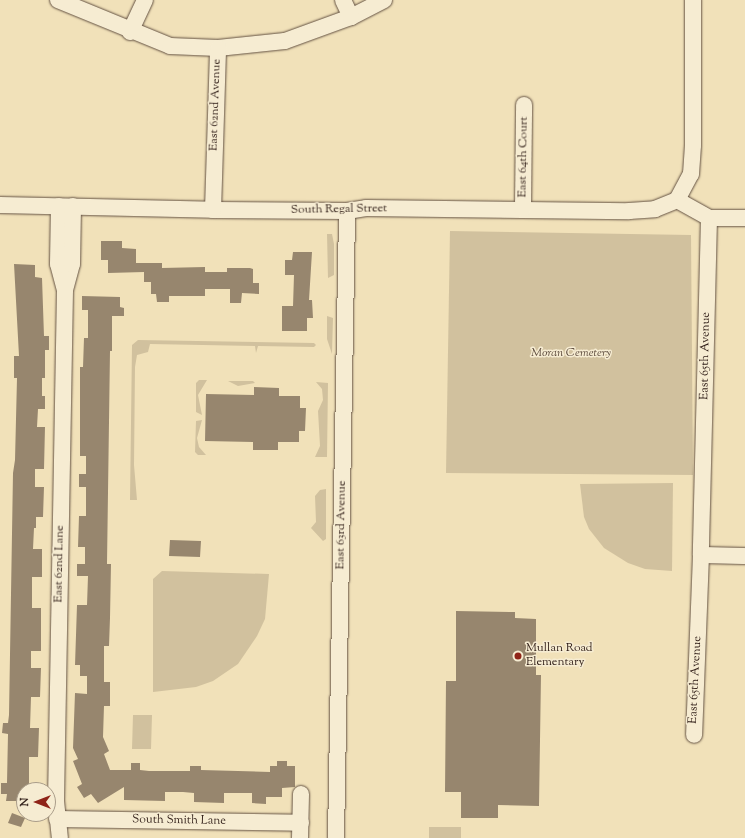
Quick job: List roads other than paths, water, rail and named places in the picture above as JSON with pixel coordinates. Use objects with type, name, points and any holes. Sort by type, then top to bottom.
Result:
[{"type":"street","name":"East 62nd Avenue","points":[[58,0],[130,32],[170,46],[218,48],[213,210]]},
{"type":"street","points":[[130,32],[146,0]]},
{"type":"street","points":[[343,0],[351,17]]},
{"type":"street","points":[[218,48],[285,40],[351,17],[384,0]]},
{"type":"street","points":[[694,0],[694,145],[691,174],[677,200],[709,218],[745,218]]},
{"type":"street","name":"East 64th Court","points":[[523,209],[524,105]]},
{"type":"street","name":"South Regal Street","points":[[0,205],[213,210],[347,211],[366,208],[629,211],[655,209],[677,200]]},
{"type":"street","name":"East 62nd Lane","points":[[60,838],[57,819],[65,290],[72,264],[73,244],[66,206]]},
{"type":"street","name":"East 62nd Lane","points":[[65,290],[58,264],[66,206]]},
{"type":"street","name":"East 63rd Avenue","points":[[336,838],[347,211]]},
{"type":"street","name":"East 65th Avenue","points":[[694,735],[701,555],[709,218]]},
{"type":"street","points":[[701,555],[745,556]]},
{"type":"street","points":[[301,794],[301,830]]},
{"type":"street","name":"South Smith Lane","points":[[57,819],[301,830]]},
{"type":"place","name":"Mullan Road Elementary","points":[[518,656]]},
{"type":"park label","name":"Moran Cemetery","points":[[571,354]]}]
